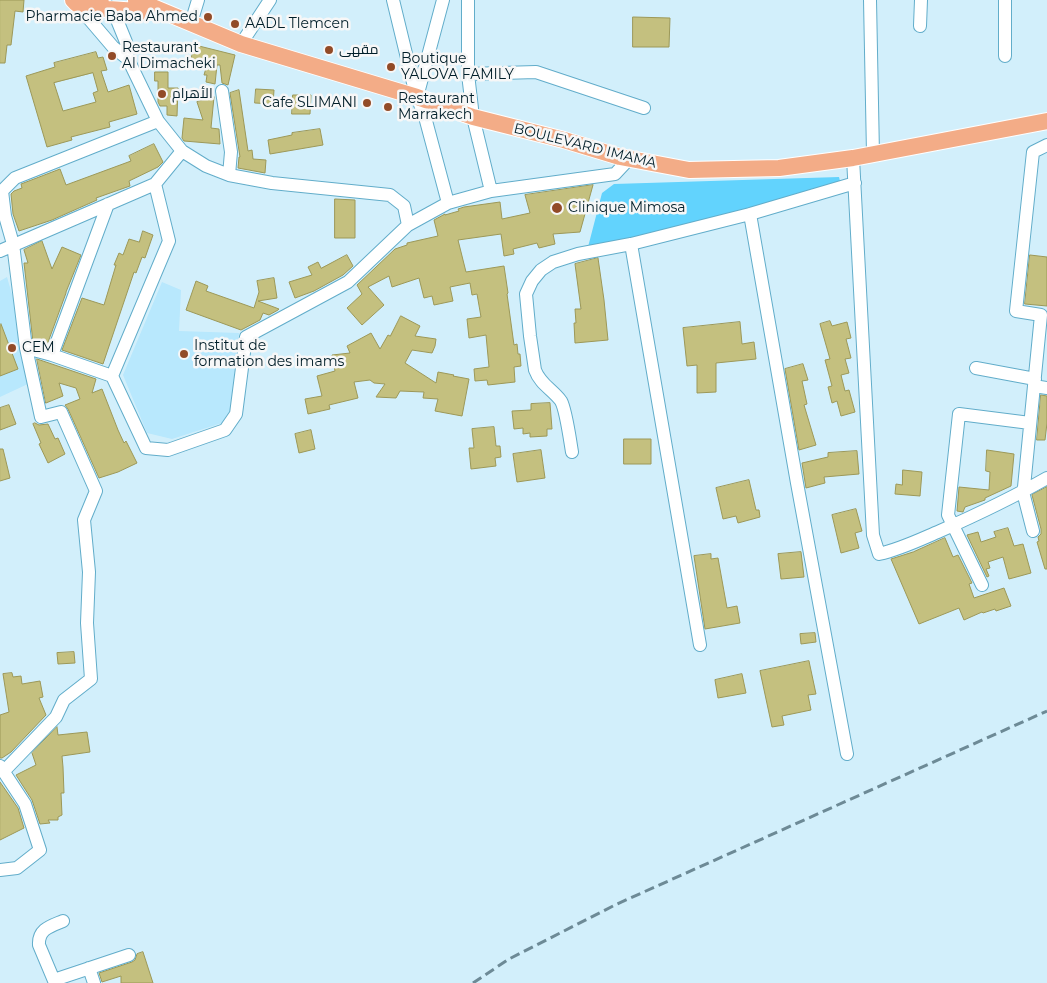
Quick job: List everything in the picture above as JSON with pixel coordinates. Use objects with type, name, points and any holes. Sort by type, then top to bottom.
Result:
[{"type":"main road","name":"BOULEVARD IMAMA","points":[[136,0],[242,44],[416,97],[473,117],[629,159],[689,170],[779,168],[853,158],[1047,121]]},
{"type":"main road","name":"BOULEVARD IMAMA","points":[[88,3],[168,13]]},
{"type":"street","points":[[191,23],[198,0]]},
{"type":"street","points":[[242,44],[270,0]]},
{"type":"street","points":[[393,0],[416,97],[424,117],[448,203]]},
{"type":"street","points":[[416,97],[443,0]]},
{"type":"street","points":[[468,0],[468,74],[473,117],[490,191]]},
{"type":"street","points":[[870,0],[873,154]]},
{"type":"street","points":[[920,26],[921,0]]},
{"type":"street","points":[[1005,0],[1005,56]]},
{"type":"street","points":[[88,3],[113,47],[128,59]]},
{"type":"street","points":[[88,3],[114,15],[126,42],[128,59],[158,121],[182,151],[206,166],[229,175],[272,183],[390,194],[404,206],[408,225]]},
{"type":"street","points":[[468,74],[536,72],[644,108]]},
{"type":"street","points":[[222,91],[231,152],[229,175]]},
{"type":"street","points":[[0,870],[17,868],[40,850],[25,804],[2,768],[56,717],[64,700],[91,679],[87,623],[89,572],[84,520],[96,492],[61,412],[41,417],[26,348],[13,244],[5,216],[2,191],[15,178],[158,121]]},
{"type":"street","points":[[1032,531],[1023,492],[1030,422],[1039,384],[1044,316],[1016,311],[1033,152],[1047,144]]},
{"type":"street","points":[[0,251],[155,184],[182,151]]},
{"type":"street","points":[[853,158],[873,535],[879,554],[896,550],[954,525],[1023,492],[1047,478]]},
{"type":"street","points":[[26,348],[112,376],[146,448],[168,450],[225,430],[236,414],[246,337],[348,282],[408,225],[448,203],[490,191],[614,174],[629,159]]},
{"type":"street","points":[[572,452],[561,401],[542,382],[535,370],[526,294],[532,281],[541,270],[552,262],[578,254],[631,244],[750,214],[855,183]]},
{"type":"street","points":[[112,376],[169,241],[155,184]]},
{"type":"street","points":[[52,356],[108,204]]},
{"type":"street","points":[[750,214],[847,754]]},
{"type":"street","points":[[631,244],[700,645]]},
{"type":"street","points":[[976,368],[1039,384]]},
{"type":"street","points":[[982,585],[948,514],[959,414],[1030,422]]},
{"type":"street","points":[[63,921],[41,933],[39,938],[39,945],[54,981],[129,955]]},
{"type":"street","points":[[89,968],[94,983]]},
{"type":"shaded area","points":[[839,177],[840,181],[832,184],[754,208],[588,247],[602,193],[614,184]]},
{"type":"shaded area","name":"CEM","points":[[7,277],[17,312],[30,383],[0,397],[0,281]]},
{"type":"shaded area","name":"Institut de formation des imams","points":[[162,282],[181,290],[179,331],[239,333],[230,410],[222,423],[172,439],[147,433],[123,375]]},
{"type":"building","points":[[0,0],[24,0],[23,12],[15,11],[11,45],[7,45],[5,63],[0,63]]},
{"type":"building","points":[[633,17],[670,18],[669,47],[633,47]]},
{"type":"building","points":[[195,45],[235,55],[228,85],[222,83],[220,65],[217,65],[215,84],[206,82],[207,75],[204,75],[206,68],[190,64]]},
{"type":"building","points":[[96,52],[98,58],[103,57],[107,70],[101,71],[108,92],[129,85],[137,114],[109,122],[110,127],[71,137],[72,140],[47,147],[26,76],[55,67],[54,63]],"holes":[[[93,73],[98,91],[93,93],[96,102],[63,111],[54,83]]]},
{"type":"building","points":[[155,72],[168,72],[168,88],[178,88],[177,116],[167,115],[167,106],[160,106],[158,102],[158,81],[155,81]]},
{"type":"building","points":[[256,89],[274,90],[273,104],[255,103]]},
{"type":"building","points":[[239,90],[248,151],[252,150],[253,159],[266,160],[265,173],[238,168],[240,157],[230,93]]},
{"type":"building","points":[[293,95],[311,95],[310,114],[292,114]]},
{"type":"building","points":[[214,97],[211,128],[219,129],[220,144],[184,141],[182,138],[184,118],[203,120],[197,102]]},
{"type":"building","points":[[320,129],[323,145],[270,154],[268,140],[292,135],[292,133]]},
{"type":"building","points":[[154,144],[163,162],[158,167],[129,181],[130,186],[96,198],[97,200],[52,220],[19,231],[13,214],[11,194],[22,188],[21,184],[60,169],[66,185],[131,161],[129,156]]},
{"type":"building","points":[[593,185],[580,232],[553,234],[555,244],[539,248],[537,243],[513,249],[514,254],[504,256],[501,234],[458,240],[466,272],[504,266],[514,345],[517,344],[518,354],[520,354],[521,366],[514,367],[515,382],[488,385],[487,380],[475,381],[474,369],[489,367],[486,335],[469,338],[467,319],[481,317],[477,294],[472,295],[470,283],[450,287],[453,301],[434,305],[432,296],[424,298],[419,278],[392,287],[389,276],[368,287],[384,305],[362,325],[347,308],[362,294],[357,285],[395,249],[407,245],[407,243],[438,236],[434,220],[445,214],[459,211],[458,209],[464,207],[500,202],[502,219],[530,213],[525,195]]},
{"type":"building","points":[[335,199],[355,200],[355,238],[335,238]]},
{"type":"building","points":[[143,231],[153,235],[145,258],[142,257],[136,273],[134,272],[103,364],[62,350],[82,298],[104,305],[119,253],[123,255],[129,239],[139,242]]},
{"type":"building","points":[[42,241],[52,269],[62,247],[81,255],[47,345],[33,342],[24,263],[28,263],[24,250]]},
{"type":"building","points":[[347,255],[353,266],[343,275],[314,291],[295,298],[289,282],[312,275],[308,267],[318,262],[321,268]]},
{"type":"building","points":[[1030,255],[1047,257],[1047,306],[1025,304]]},
{"type":"building","points":[[598,258],[608,340],[575,343],[575,309],[581,309],[575,264]]},
{"type":"building","points":[[274,278],[277,298],[258,301],[279,309],[269,315],[263,313],[260,320],[241,330],[186,310],[196,281],[208,286],[206,291],[254,308],[259,292],[257,281]]},
{"type":"building","points":[[401,316],[420,326],[415,336],[436,339],[432,353],[412,350],[405,363],[436,383],[438,372],[469,379],[462,416],[435,411],[438,399],[423,398],[424,392],[400,391],[396,398],[376,397],[385,384],[374,383],[370,380],[354,382],[358,398],[329,405],[330,409],[308,414],[305,399],[322,396],[317,376],[335,371],[332,355],[350,353],[347,346],[371,333],[380,349]]},
{"type":"building","points":[[830,321],[832,326],[847,322],[851,338],[846,339],[851,358],[845,359],[849,373],[841,375],[845,391],[849,390],[855,412],[841,416],[837,401],[832,403],[828,387],[832,386],[825,360],[830,359],[820,324]]},
{"type":"building","points":[[740,322],[742,344],[754,342],[756,359],[716,363],[716,392],[697,393],[697,365],[687,366],[683,328]]},
{"type":"building","points":[[0,325],[18,369],[0,376]]},
{"type":"building","points":[[37,359],[96,379],[92,393],[102,389],[124,443],[126,441],[137,463],[99,478],[65,405],[80,399],[76,388],[59,383],[63,396],[46,403]]},
{"type":"building","points":[[803,364],[808,380],[802,381],[807,404],[804,405],[816,445],[799,450],[785,369]]},
{"type":"building","points":[[1041,395],[1047,396],[1047,423],[1045,440],[1037,440]]},
{"type":"building","points":[[550,403],[552,429],[547,429],[547,436],[530,437],[530,433],[523,434],[523,428],[514,429],[512,411],[531,410],[531,404]]},
{"type":"building","points":[[9,405],[16,424],[0,430],[0,408]]},
{"type":"building","points":[[33,424],[39,425],[48,424],[55,439],[58,438],[65,454],[48,463],[39,444],[41,443]]},
{"type":"building","points":[[494,427],[496,446],[500,446],[501,457],[495,458],[496,466],[471,469],[469,448],[474,448],[472,429]]},
{"type":"building","points":[[311,430],[315,449],[299,453],[295,434]]},
{"type":"building","points":[[624,439],[651,439],[651,464],[624,464]]},
{"type":"building","points":[[0,449],[3,449],[10,478],[0,481]]},
{"type":"building","points":[[541,450],[545,478],[517,482],[513,454]]},
{"type":"building","points":[[987,450],[1014,454],[1011,486],[985,498],[985,500],[965,507],[963,512],[957,511],[959,487],[989,490],[990,472],[986,471]]},
{"type":"building","points":[[857,451],[859,474],[824,477],[825,483],[806,488],[802,463],[828,457],[828,453]]},
{"type":"building","points":[[903,470],[922,472],[920,496],[895,494],[896,484],[902,485]]},
{"type":"building","points":[[749,480],[756,510],[759,510],[760,517],[738,523],[736,516],[723,519],[716,488]]},
{"type":"building","points":[[1047,487],[1047,569],[1045,569],[1037,542],[1039,541],[1038,537],[1041,534],[1041,529],[1032,495]]},
{"type":"building","points":[[856,509],[862,531],[855,533],[859,548],[841,553],[832,515]]},
{"type":"building","points":[[1008,528],[1014,546],[1023,544],[1031,573],[1009,579],[1003,557],[988,562],[990,568],[986,569],[989,576],[987,577],[967,535],[978,532],[981,542],[996,537],[994,532]]},
{"type":"building","points":[[945,538],[953,557],[958,555],[972,583],[969,584],[974,598],[1004,588],[1011,606],[996,611],[995,609],[982,612],[964,620],[959,608],[919,624],[891,559]]},
{"type":"building","points":[[801,552],[804,577],[781,579],[778,554]]},
{"type":"building","points":[[711,554],[711,559],[718,558],[727,608],[737,606],[740,623],[705,629],[694,556]]},
{"type":"building","points":[[815,633],[816,642],[801,644],[800,634]]},
{"type":"building","points":[[74,652],[75,663],[58,664],[57,653]]},
{"type":"building","points":[[809,661],[816,694],[808,695],[811,710],[782,716],[784,725],[772,727],[760,671]]},
{"type":"building","points":[[12,673],[13,677],[21,676],[22,684],[40,681],[43,697],[39,698],[46,715],[11,752],[0,758],[0,715],[9,712],[3,674]]},
{"type":"building","points":[[742,674],[746,693],[718,698],[715,680]]},
{"type":"building","points":[[57,727],[58,735],[87,732],[90,752],[62,756],[64,793],[61,793],[62,815],[58,817],[58,820],[48,820],[50,823],[40,824],[32,800],[16,775],[36,765],[32,753]]},
{"type":"building","points":[[0,782],[18,808],[24,828],[0,840]]},
{"type":"building","points":[[143,952],[153,983],[121,983],[121,976],[102,982],[99,973],[132,962],[137,954]]},
{"type":"railway","points":[[473,983],[509,959],[617,904],[1047,711]]},
{"type":"place","name":"Pharmacie Baba Ahmed","points":[[208,17]]},
{"type":"place","name":"AADL Tlemcen","points":[[235,24]]},
{"type":"place","name":"مقهى","points":[[329,50]]},
{"type":"place","name":"Restaurant Al Dimacheki","points":[[112,56]]},
{"type":"place","name":"Boutique YALOVA FAMILY","points":[[391,67]]},
{"type":"place","name":"الأهرام","points":[[162,94]]},
{"type":"place","name":"Cafe SLIMANI","points":[[367,103]]},
{"type":"place","name":"Restaurant Marrakech","points":[[388,107]]},
{"type":"place","name":"Clinique Mimosa","points":[[557,208]]},
{"type":"place","name":"CEM","points":[[12,348]]},
{"type":"place","name":"Institut de formation des imams","points":[[184,354]]}]
